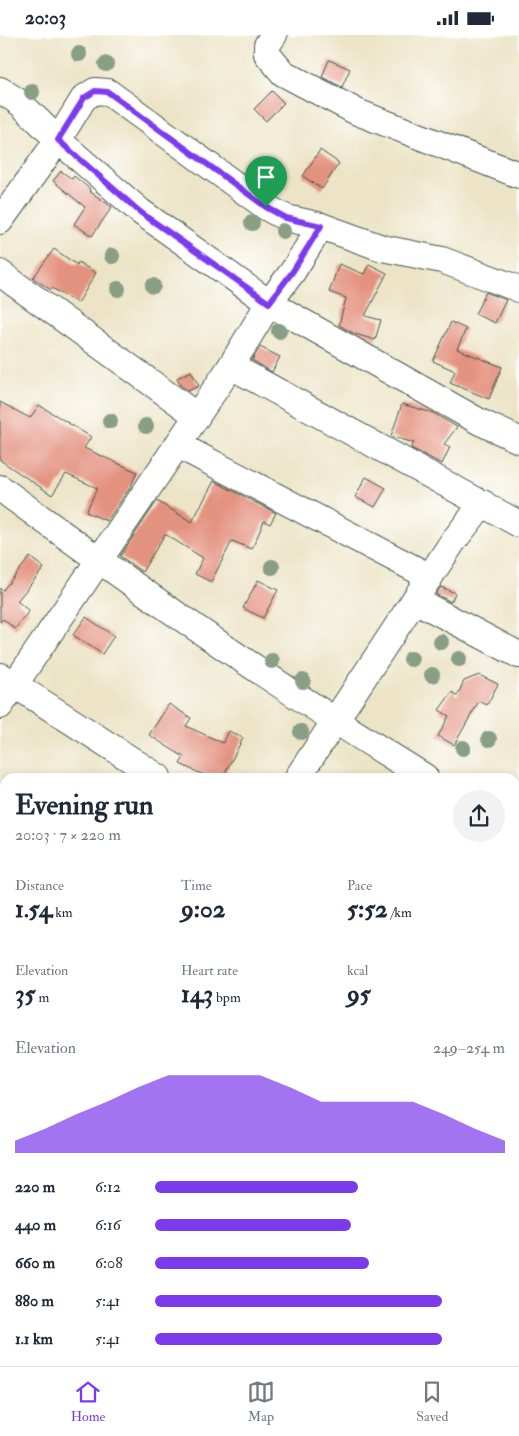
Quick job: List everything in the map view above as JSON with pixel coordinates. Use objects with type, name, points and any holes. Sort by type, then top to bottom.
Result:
[{"type":"street","points":[[274,35],[267,45],[267,54],[283,73],[358,112],[519,175]]},
{"type":"street","points":[[0,90],[20,103],[58,140],[140,212],[269,303],[480,422],[519,440]]},
{"type":"street","points":[[0,221],[58,140],[84,98],[95,91],[108,92],[266,207],[286,218],[321,226],[382,248],[442,260],[519,289]]},
{"type":"street","points":[[0,706],[7,680],[99,561],[231,366],[269,303],[293,271],[321,226]]},
{"type":"street","points":[[0,273],[197,416]]},
{"type":"street","points":[[231,366],[519,524]]},
{"type":"street","points":[[178,445],[430,577]]},
{"type":"street","points":[[0,488],[213,642],[335,722],[418,773]]},
{"type":"street","points":[[301,773],[452,543],[483,503]]},
{"type":"street","points":[[415,600],[519,655]]},
{"type":"street","points":[[7,680],[152,773]]},
{"type":"building","points":[[329,60],[350,69],[342,87],[322,77]]},
{"type":"building","points":[[272,91],[284,103],[266,121],[254,109]]},
{"type":"building","points":[[320,150],[339,163],[322,189],[303,176]]},
{"type":"building","points":[[61,171],[72,179],[74,176],[90,189],[89,191],[112,207],[92,236],[74,224],[85,207],[53,181]]},
{"type":"building","points":[[54,249],[77,265],[78,262],[96,273],[78,303],[52,288],[51,290],[33,278]]},
{"type":"building","points":[[339,264],[364,274],[369,264],[387,273],[365,316],[381,320],[375,340],[355,334],[339,325],[346,298],[329,292]]},
{"type":"building","points":[[486,292],[506,300],[495,323],[475,314]]},
{"type":"building","points":[[451,322],[466,329],[457,349],[502,367],[489,399],[450,383],[455,371],[433,361]]},
{"type":"building","points":[[260,347],[280,357],[272,372],[252,360]]},
{"type":"building","points":[[191,371],[199,386],[188,391],[180,385],[177,378]]},
{"type":"building","points":[[0,402],[30,418],[39,405],[91,437],[84,448],[137,472],[131,486],[107,521],[86,512],[97,488],[66,474],[52,495],[0,460]]},
{"type":"building","points":[[402,404],[433,413],[457,427],[444,444],[450,447],[442,464],[411,448],[414,443],[391,436]]},
{"type":"building","points":[[366,477],[386,488],[375,507],[355,497]]},
{"type":"building","points":[[214,481],[276,513],[270,524],[264,521],[252,549],[232,541],[211,582],[195,574],[203,558],[165,534],[142,572],[120,556],[157,501],[192,522]]},
{"type":"building","points":[[30,557],[44,568],[17,601],[29,611],[15,629],[3,619],[0,622],[0,588],[3,590]]},
{"type":"building","points":[[258,580],[278,590],[263,618],[243,608]]},
{"type":"building","points":[[441,587],[455,593],[451,602],[436,594]]},
{"type":"building","points":[[86,617],[114,636],[102,654],[73,635]]},
{"type":"building","points":[[479,675],[498,684],[487,705],[479,701],[454,745],[438,736],[449,716],[439,710],[452,692],[457,696],[464,681]]},
{"type":"building","points":[[169,704],[191,718],[186,726],[223,743],[229,731],[243,738],[225,773],[199,773],[180,764],[184,757],[149,735]]},
{"type":"route","points":[[95,91],[108,92],[266,207],[286,218],[321,226],[293,271],[269,303],[140,212],[58,140],[84,98],[95,91]]}]
